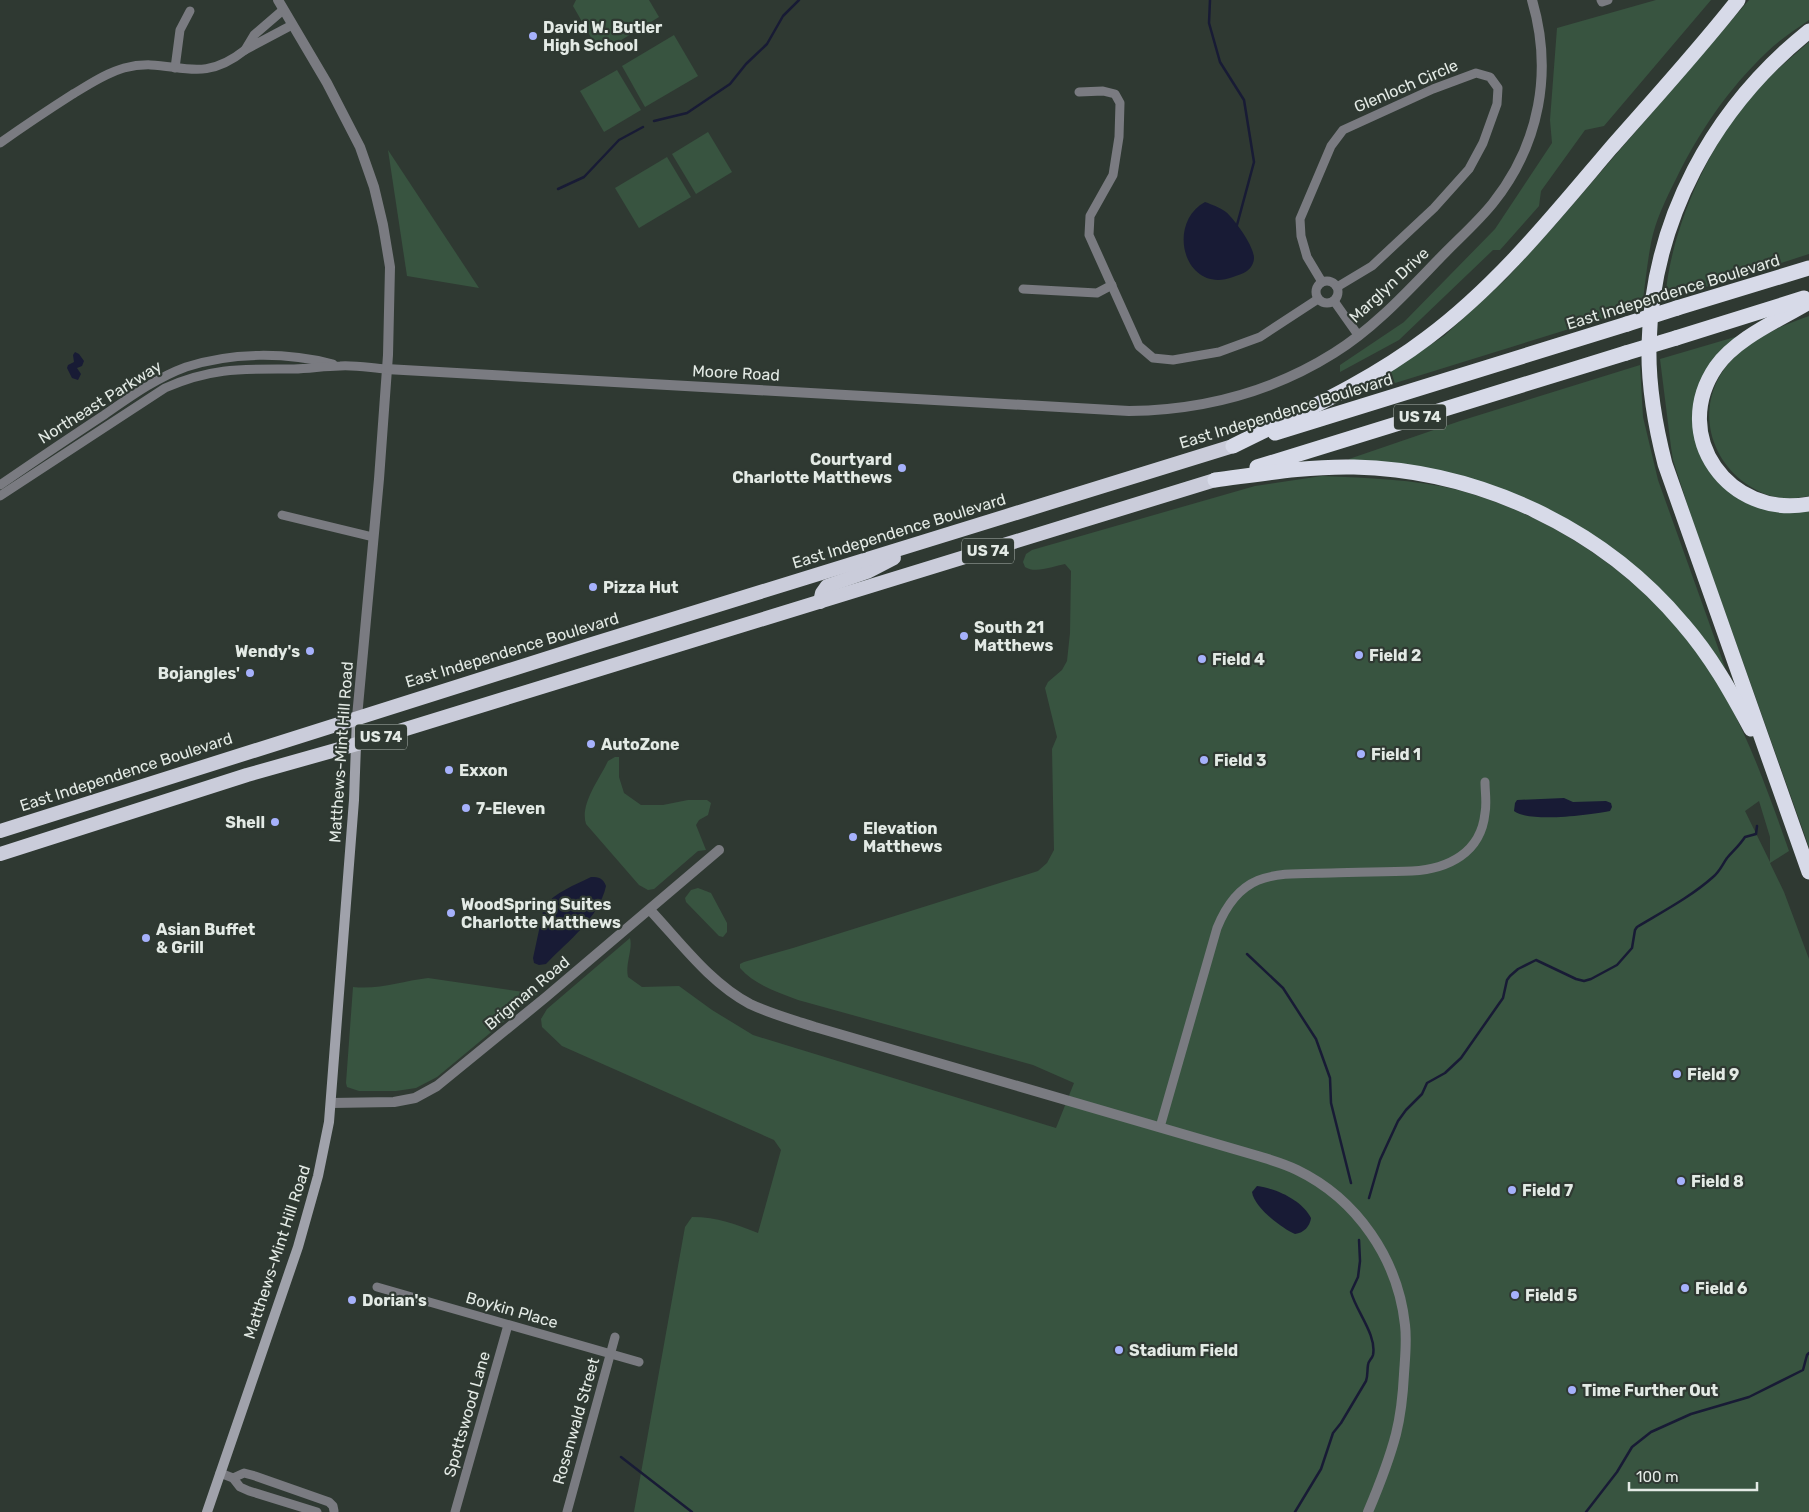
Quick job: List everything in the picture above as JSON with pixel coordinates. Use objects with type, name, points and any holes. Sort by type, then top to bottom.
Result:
[{"type":"highway","points":[[1233,446],[1376,373],[1426,339],[1475,298],[1543,227],[1738,0]]},
{"type":"highway","points":[[1809,32],[1768,67],[1747,90],[1715,133],[1696,167],[1674,216],[1662,253],[1651,314],[1649,344],[1652,406],[1665,464],[1809,872]]},
{"type":"highway","name":"East Independence Boulevard","points":[[0,831],[357,717],[1809,268]]},
{"type":"highway","name":"US 74","points":[[0,854],[247,775],[357,744],[1809,296]]},
{"type":"highway","points":[[1809,302],[1750,336],[1723,358],[1716,366],[1706,385],[1700,417],[1702,438],[1709,458],[1721,476],[1737,490],[1756,500],[1776,506],[1809,504]]},
{"type":"highway","points":[[1215,480],[1325,467],[1384,470],[1423,475],[1469,485],[1522,504],[1547,516],[1588,540],[1620,563],[1663,601],[1684,624],[1723,678],[1776,777]]},
{"type":"highway","points":[[820,602],[824,590],[832,584],[866,572],[932,539]]},
{"type":"main road","name":"Matthews-Mint Hill Road","points":[[206,1512],[310,1208],[322,1159],[331,1103],[354,800],[357,717]]},
{"type":"street","name":"Matthews-Mint Hill Road","points":[[278,0],[351,127],[360,147],[374,186],[384,225],[390,267],[390,310],[386,369],[357,717]]},
{"type":"street","name":"Marglyn Drive","points":[[1084,408],[1129,411],[1167,410],[1225,400],[1261,388],[1303,370],[1335,352],[1375,322],[1483,214],[1503,190],[1523,154],[1534,126],[1542,85],[1542,48],[1539,25],[1532,0]]},
{"type":"street","points":[[1602,0],[1602,2],[1608,0]]},
{"type":"street","points":[[175,68],[180,30],[190,10]]},
{"type":"street","points":[[245,50],[254,35],[283,10]]},
{"type":"street","points":[[0,143],[31,121],[103,76],[121,69],[142,65],[196,70],[214,68],[230,61],[245,50],[292,25]]},
{"type":"street","name":"Glenloch Circle","points":[[1322,282],[1307,257],[1300,236],[1300,219],[1332,146],[1343,130],[1476,73],[1490,77],[1498,88],[1497,104],[1483,143],[1469,169],[1434,208],[1372,266],[1337,287]]},
{"type":"street","points":[[1079,92],[1103,90],[1115,94],[1120,103],[1119,137],[1113,176],[1090,216],[1089,235],[1139,346],[1153,358],[1173,360],[1219,352],[1260,337],[1318,299]]},
{"type":"street","points":[[1330,281],[1337,287],[1338,294],[1334,301],[1326,304],[1318,299],[1316,290],[1322,282],[1330,281]]},
{"type":"street","points":[[1023,289],[1097,293],[1112,285]]},
{"type":"street","points":[[1334,301],[1358,335]]},
{"type":"street","name":"Northeast Parkway","points":[[0,485],[152,383],[186,368],[219,359],[252,356],[316,359],[340,366]]},
{"type":"street","name":"Northeast Parkway","points":[[0,496],[165,388],[183,380],[218,371],[249,368],[295,369],[340,366],[386,369]]},
{"type":"street","name":"Moore Road","points":[[386,369],[1084,408]]},
{"type":"street","points":[[282,515],[373,537]]},
{"type":"street","points":[[1160,1127],[1217,928],[1225,910],[1235,896],[1256,881],[1279,874],[1412,871],[1446,866],[1466,852],[1480,833],[1485,814],[1485,782]]},
{"type":"street","name":"Brigman Road","points":[[331,1103],[394,1102],[415,1098],[437,1086],[720,850]]},
{"type":"street","points":[[650,910],[717,980],[739,997],[763,1010],[1258,1156],[1307,1175],[1329,1190],[1368,1228],[1383,1253],[1395,1280],[1402,1305],[1405,1326],[1405,1367],[1396,1435],[1381,1482],[1368,1512]]},
{"type":"street","name":"Boykin Place","points":[[377,1287],[639,1362]]},
{"type":"street","name":"Spottswood Lane","points":[[456,1512],[508,1324]]},
{"type":"street","name":"Rosenwald Street","points":[[567,1512],[615,1337]]},
{"type":"street","points":[[220,1473],[233,1478],[240,1487],[249,1491],[317,1512]]},
{"type":"street","points":[[233,1478],[244,1473],[255,1476],[329,1502],[335,1512]]},
{"type":"green space","points":[[576,0],[649,0],[659,17],[600,53],[573,6]]},
{"type":"green space","points":[[1656,0],[1711,0],[1604,126],[1585,130],[1541,191],[1539,206],[1500,250],[1493,250],[1399,340],[1340,372],[1340,365],[1404,322],[1495,229],[1552,143],[1550,120],[1557,28]]},
{"type":"green space","points":[[1749,0],[1809,0],[1809,20],[1777,43],[1753,66],[1727,96],[1694,145],[1668,194],[1655,227],[1642,307],[1350,397],[1444,336],[1506,279],[1556,224]]},
{"type":"green space","points":[[674,35],[698,76],[645,107],[622,66]]},
{"type":"green space","points":[[1809,42],[1809,254],[1665,300],[1668,273],[1675,245],[1695,189],[1708,161],[1723,135],[1756,91]]},
{"type":"green space","points":[[617,70],[641,110],[604,132],[580,91]]},
{"type":"green space","points":[[708,132],[732,172],[696,194],[672,154]]},
{"type":"green space","points":[[388,150],[479,288],[407,276]]},
{"type":"green space","points":[[667,157],[691,197],[639,228],[615,188]]},
{"type":"green space","points":[[1809,316],[1809,496],[1792,498],[1774,497],[1756,490],[1741,480],[1721,458],[1711,431],[1709,417],[1710,402],[1721,374],[1729,363],[1748,345],[1784,325]]},
{"type":"green space","points":[[1735,337],[1697,414],[1727,484],[1809,510],[1809,847],[1694,525],[1673,460],[1671,447],[1660,359]]},
{"type":"green space","points":[[1640,365],[1643,417],[1658,480],[1726,670],[1703,637],[1545,508],[1348,461],[1349,459],[1460,421]]},
{"type":"green space","points":[[1322,476],[1407,481],[1458,490],[1500,503],[1540,521],[1578,543],[1614,568],[1648,597],[1678,629],[1705,664],[1728,701],[1754,756],[1789,851],[1770,863],[1784,892],[1809,959],[1809,1512],[634,1512],[685,1227],[692,1217],[701,1217],[726,1222],[758,1233],[781,1150],[774,1140],[562,1046],[542,1027],[541,1019],[547,1009],[630,938],[631,947],[627,967],[628,977],[642,987],[679,986],[712,1010],[753,1035],[1056,1128],[1074,1083],[1033,1065],[798,1000],[774,991],[752,979],[740,968],[740,964],[1038,871],[1047,863],[1054,850],[1052,749],[1057,737],[1045,688],[1048,682],[1062,670],[1067,661],[1070,633],[1071,571],[1065,564],[1039,570],[1029,569],[1025,567],[1023,562],[1026,554],[1032,550],[1255,486]],"holes":[[[1759,801],[1770,837],[1770,862],[1745,811]]]},
{"type":"green space","points":[[619,757],[619,777],[624,793],[641,805],[663,805],[688,800],[707,800],[711,803],[708,815],[699,820],[696,825],[706,850],[698,851],[654,889],[648,890],[639,885],[586,824],[585,810],[590,794],[608,761]]},
{"type":"green space","points":[[698,888],[711,893],[727,923],[727,932],[723,937],[719,936],[686,902],[685,898],[691,890]]},
{"type":"green space","points":[[428,978],[537,994],[437,1077],[416,1088],[396,1091],[359,1091],[347,1087],[353,987],[381,986]]},
{"type":"water","points":[[1205,202],[1226,212],[1248,240],[1254,258],[1252,265],[1245,272],[1233,277],[1216,280],[1203,276],[1192,267],[1186,254],[1184,240],[1186,226],[1193,212]]},
{"type":"water","points":[[75,352],[84,361],[82,366],[77,368],[81,374],[78,380],[72,378],[67,368],[68,365],[74,362],[73,355]]},
{"type":"water","points":[[1564,798],[1573,802],[1606,801],[1611,803],[1612,807],[1610,811],[1560,817],[1533,817],[1514,811],[1517,800]]},
{"type":"water","points":[[591,877],[604,881],[606,886],[602,898],[590,919],[546,964],[539,965],[534,963],[533,958],[544,907],[559,893]]},
{"type":"water","points":[[1257,1186],[1272,1189],[1295,1200],[1311,1218],[1306,1229],[1295,1234],[1269,1216],[1254,1198],[1252,1192]]},
{"type":"waterway","points":[[654,121],[687,113],[730,84],[746,64],[767,44],[783,16],[799,0]]},
{"type":"waterway","points":[[1210,0],[1209,23],[1220,62],[1244,100],[1254,162],[1237,225]]},
{"type":"waterway","points":[[558,189],[584,177],[619,140],[643,127]]},
{"type":"waterway","points":[[1369,1198],[1380,1160],[1398,1121],[1422,1094],[1427,1083],[1445,1073],[1461,1058],[1503,998],[1507,980],[1510,976],[1518,969],[1536,960],[1584,981],[1617,965],[1632,948],[1637,927],[1705,884],[1745,837],[1756,834],[1757,826]]},
{"type":"waterway","points":[[1247,954],[1283,988],[1316,1039],[1330,1078],[1331,1103],[1351,1183]]},
{"type":"waterway","points":[[1295,1512],[1321,1469],[1333,1433],[1366,1381],[1368,1364],[1373,1355],[1372,1339],[1351,1292],[1358,1277],[1360,1261],[1359,1240]]},
{"type":"waterway","points":[[1586,1512],[1617,1472],[1632,1447],[1651,1432],[1691,1414],[1749,1397],[1803,1370],[1809,1353]]},
{"type":"waterway","points":[[621,1457],[692,1512]]},
{"type":"place","name":"David W. Butler High School","points":[[533,36]]},
{"type":"place","name":"Courtyard Charlotte Matthews","points":[[902,468]]},
{"type":"place","name":"Pizza Hut","points":[[593,587]]},
{"type":"place","name":"South 21 Matthews","points":[[964,636]]},
{"type":"place","name":"Wendy's","points":[[310,651]]},
{"type":"place","name":"Field 2","points":[[1359,655]]},
{"type":"place","name":"Field 4","points":[[1202,659]]},
{"type":"place","name":"Bojangles'","points":[[250,673]]},
{"type":"place","name":"AutoZone","points":[[591,744]]},
{"type":"place","name":"Field 1","points":[[1361,754]]},
{"type":"place","name":"Field 3","points":[[1204,760]]},
{"type":"place","name":"Exxon","points":[[449,770]]},
{"type":"place","name":"7-Eleven","points":[[466,808]]},
{"type":"place","name":"Shell","points":[[275,822]]},
{"type":"place","name":"Elevation Matthews","points":[[853,837]]},
{"type":"place","name":"WoodSpring Suites Charlotte Matthews","points":[[451,913]]},
{"type":"place","name":"Asian Buffet & Grill","points":[[146,938]]},
{"type":"place","name":"Field 9","points":[[1677,1074]]},
{"type":"place","name":"Field 8","points":[[1681,1181]]},
{"type":"place","name":"Field 7","points":[[1512,1190]]},
{"type":"place","name":"Field 6","points":[[1685,1288]]},
{"type":"place","name":"Field 5","points":[[1515,1295]]},
{"type":"place","name":"Dorian's","points":[[352,1300]]},
{"type":"place","name":"Stadium Field","points":[[1119,1350]]},
{"type":"place","name":"Time Further Out","points":[[1572,1390]]}]
